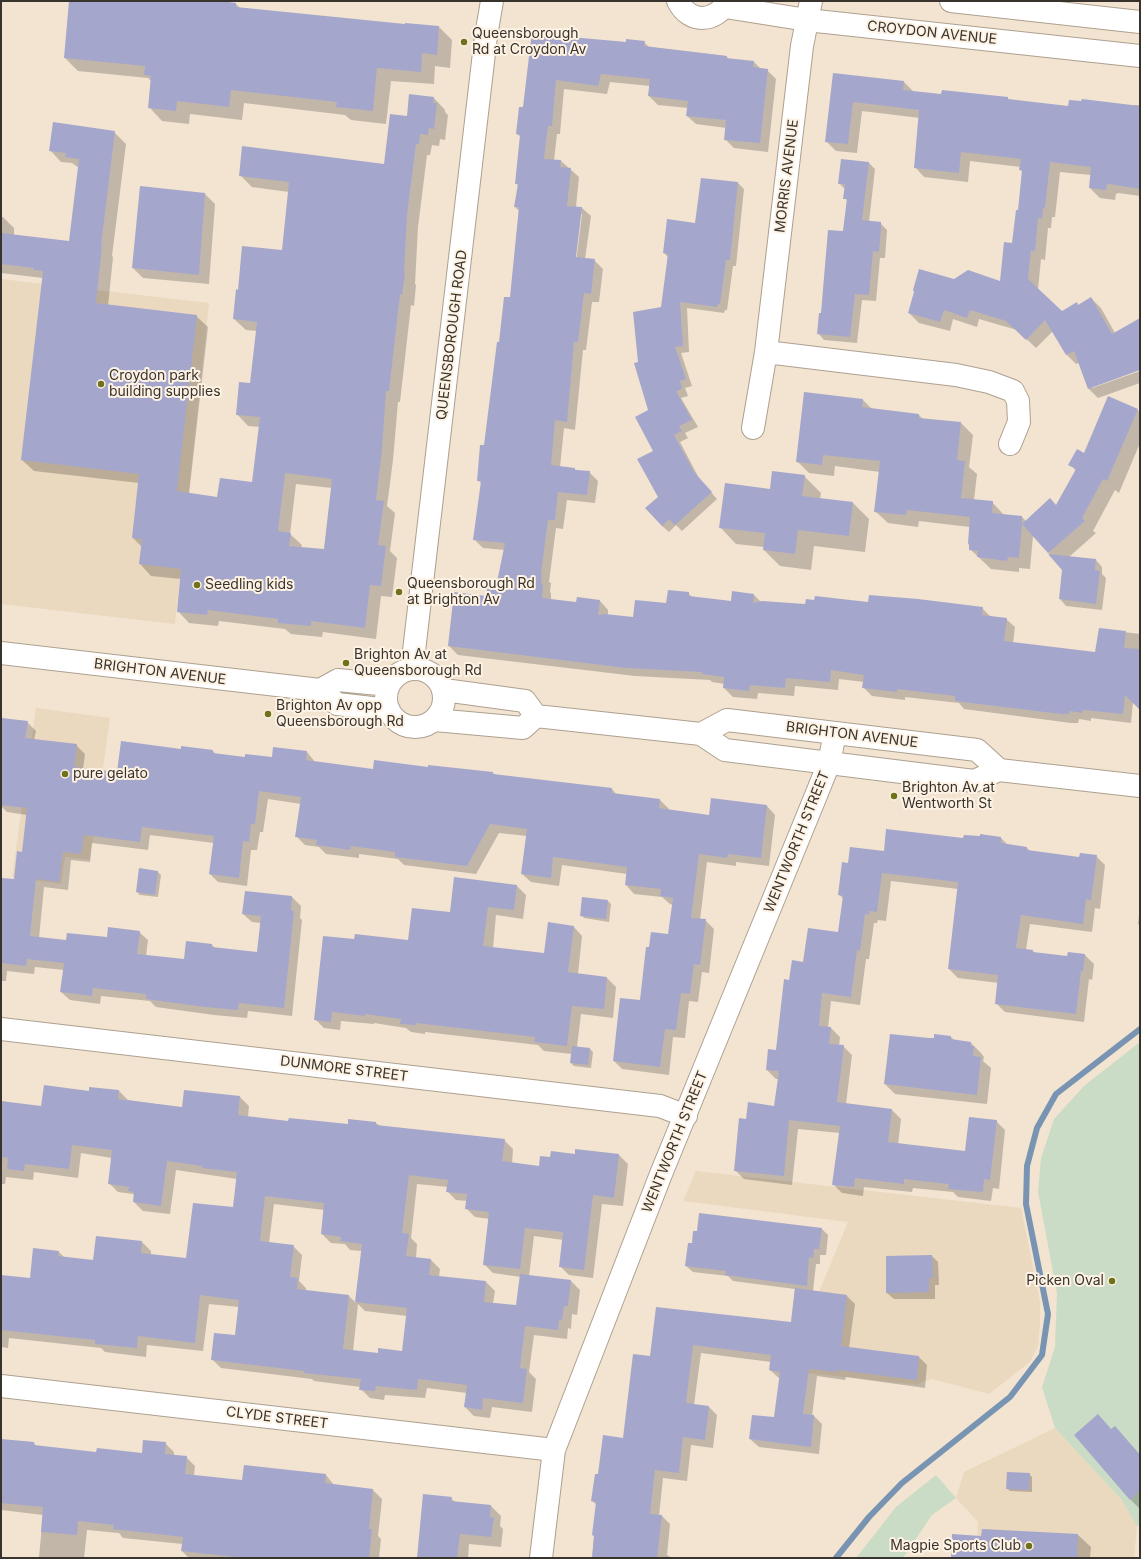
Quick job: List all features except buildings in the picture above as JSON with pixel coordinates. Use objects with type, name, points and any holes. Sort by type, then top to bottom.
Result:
[{"type":"street","name":"QUEENSBOROUGH ROAD","points":[[412,668],[486,36],[492,1]]},
{"type":"street","points":[[677,1],[689,14],[704,18],[719,13],[726,4]]},
{"type":"street","points":[[951,1],[1140,22]]},
{"type":"street","name":"CROYDON AVENUE","points":[[726,4],[809,10],[1074,49],[1140,56]]},
{"type":"street","name":"MORRIS AVENUE","points":[[752,428],[766,352],[802,54],[809,10]]},
{"type":"street","points":[[1074,49],[1078,15]]},
{"type":"street","points":[[766,352],[956,375],[989,382],[1013,391],[1018,401],[1019,422],[1010,444]]},
{"type":"street","name":"BRIGHTON AVENUE","points":[[1,653],[320,690]]},
{"type":"street","points":[[412,668],[428,671],[440,682],[444,690],[444,706],[435,720],[427,724],[410,726],[401,723],[394,718],[389,710],[387,693],[389,685],[399,674],[412,668]]},
{"type":"street","points":[[389,685],[338,680],[320,690],[337,704],[389,710]]},
{"type":"street","points":[[444,690],[525,701],[536,716],[701,734],[725,750],[974,781],[999,770],[1140,786]]},
{"type":"street","points":[[435,720],[523,728],[536,716]]},
{"type":"street","name":"BRIGHTON AVENUE","points":[[701,734],[727,720],[977,750],[999,770]]},
{"type":"street","name":"WENTWORTH STREET","points":[[541,1558],[554,1450],[661,1174],[829,763],[835,734]]},
{"type":"street","name":"DUNMORE STREET","points":[[1,1029],[660,1106],[686,1116]]},
{"type":"street","name":"CLYDE STREET","points":[[1,1386],[554,1450]]},
{"type":"shaded area","points":[[1,279],[209,303],[175,624],[1,604]]},
{"type":"shaded area","points":[[36,708],[110,718],[90,860],[65,857],[61,884],[12,877]]},
{"type":"shaded area","points":[[696,1171],[1021,1208],[1040,1302],[1038,1346],[1030,1362],[989,1394],[932,1379],[918,1385],[806,1373],[814,1304],[848,1222],[683,1201]]},
{"type":"shaded area","points":[[1055,1428],[1121,1499],[1137,1526],[1134,1558],[976,1558],[978,1522],[956,1498],[964,1472]]},
{"type":"green space","points":[[1140,1042],[1140,1526],[1137,1526],[1121,1499],[1055,1428],[1042,1387],[1055,1347],[1057,1293],[1038,1192],[1041,1158],[1054,1119],[1084,1086]]},
{"type":"green space","points":[[936,1475],[956,1498],[932,1515],[903,1558],[856,1558],[896,1507]]},
{"type":"waterway","points":[[836,1558],[869,1517],[902,1483],[1010,1397],[1042,1355],[1048,1314],[1026,1204],[1027,1166],[1037,1128],[1056,1094],[1140,1029]]},
{"type":"place","name":"Queensborough Rd at Croydon Av","points":[[464,42]]},
{"type":"place","name":"Croydon park building supplies","points":[[101,384]]},
{"type":"place","name":"Seedling kids","points":[[197,585]]},
{"type":"place","name":"Queensborough Rd at Brighton Av","points":[[399,592]]},
{"type":"place","name":"Brighton Av at Queensborough Rd","points":[[346,663]]},
{"type":"place","name":"Brighton Av opp Queensborough Rd","points":[[268,714]]},
{"type":"place","name":"pure gelato","points":[[65,774]]},
{"type":"place","name":"Brighton Av at Wentworth St","points":[[894,796]]},
{"type":"place","name":"Picken Oval","points":[[1112,1281]]},
{"type":"place","name":"Magpie Sports Club","points":[[1029,1546]]}]
